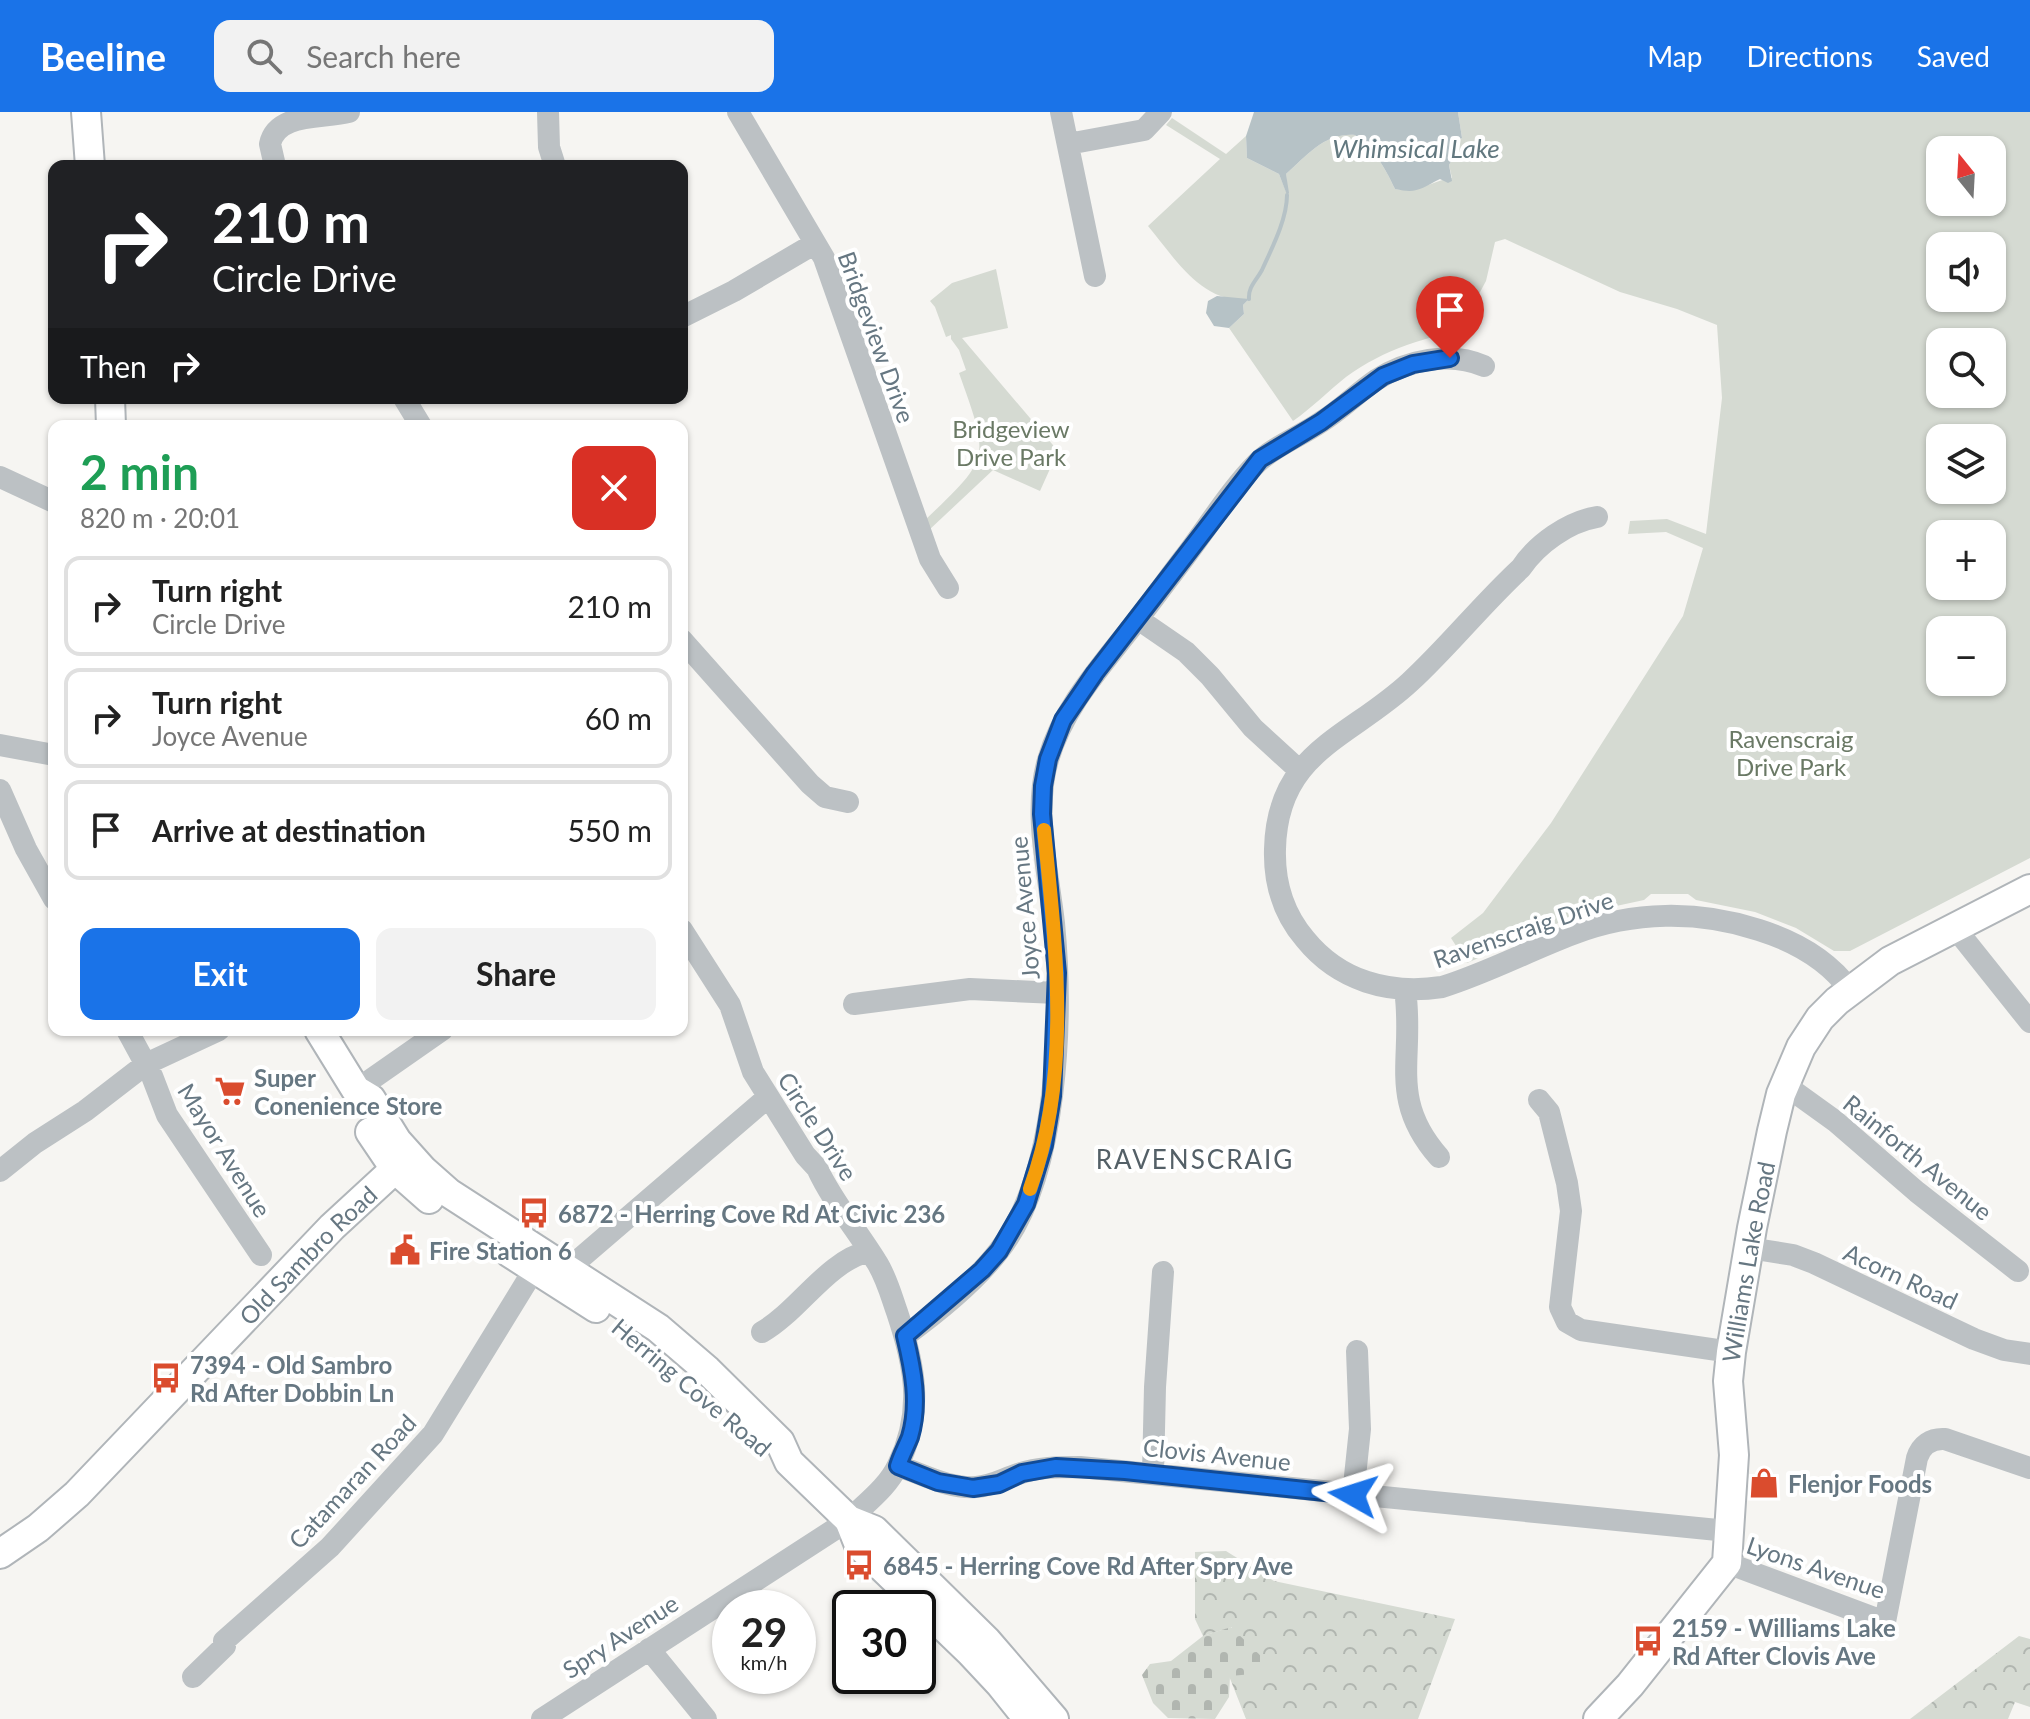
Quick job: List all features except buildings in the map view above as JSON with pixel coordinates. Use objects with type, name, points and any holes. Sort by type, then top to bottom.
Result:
[{"type":"main road","points":[[86,112],[90,160]]},
{"type":"main road","name":"Williams Lake Road","points":[[1727,1563],[1734,1467],[1728,1381],[1731,1352],[1772,1131],[1785,1085],[1810,1032],[1850,990],[1890,961],[2030,889]]},
{"type":"main road","name":"Herring Cove Road","points":[[323,1036],[356,1090],[355,1109],[437,1206],[539,1261],[694,1384],[767,1455],[789,1462]]},
{"type":"main road","name":"Old Sambro Road","points":[[0,1554],[38,1528],[77,1494],[332,1227],[402,1162]]},
{"type":"main road","name":"Herring Cove Road","points":[[539,1261],[569,1268],[678,1343],[780,1442],[789,1462],[849,1520],[874,1530],[987,1641],[1054,1719]]},
{"type":"main road","name":"Herring Cove Road","points":[[849,1520],[859,1545],[971,1653],[1028,1719]]},
{"type":"main road","points":[[1598,1719],[1630,1685],[1727,1563]]},
{"type":"street","points":[[274,160],[270,144],[279,127],[291,121],[349,112]]},
{"type":"street","points":[[548,112],[549,147],[553,160]]},
{"type":"street","name":"Bridgeview Drive","points":[[738,112],[824,258],[930,559],[948,588]]},
{"type":"street","points":[[1061,112],[1095,276]]},
{"type":"street","points":[[1068,144],[1144,130],[1161,112]]},
{"type":"street","points":[[688,314],[814,244]]},
{"type":"street","name":"Joyce Avenue","points":[[905,1336],[991,1261],[1026,1204],[1044,1145],[1052,1096],[1057,993],[1055,937],[1042,814],[1043,786],[1048,759],[1063,720],[1095,673],[1260,459],[1321,422],[1373,382],[1397,369],[1450,358],[1465,359],[1484,366]]},
{"type":"street","points":[[0,477],[48,499]]},
{"type":"street","name":"Ravenscraig Drive","points":[[1597,517],[1586,519],[1532,552],[1521,568],[1409,683],[1324,745],[1299,770],[1283,799],[1276,827],[1276,873],[1290,918],[1311,946],[1338,969],[1370,984],[1405,990],[1433,989],[1460,982],[1593,927],[1634,918],[1675,915],[1716,919],[1773,935],[1822,962],[1850,990]]},
{"type":"street","points":[[1138,619],[1186,652],[1253,728],[1299,770]]},
{"type":"street","points":[[688,647],[810,784],[825,797],[848,802]]},
{"type":"street","points":[[0,745],[48,754]]},
{"type":"street","points":[[0,790],[26,849],[48,888]]},
{"type":"street","points":[[1955,928],[2030,1022]]},
{"type":"street","name":"Circle Drive","points":[[688,939],[730,1005],[753,1072],[878,1262],[905,1336],[914,1370],[915,1398],[910,1436],[898,1466],[886,1483],[849,1520]]},
{"type":"street","points":[[854,1004],[970,989],[1057,993]]},
{"type":"street","points":[[1405,990],[1409,1016],[1405,1079],[1408,1101],[1420,1130],[1439,1157]]},
{"type":"street","name":"Mayor Avenue","points":[[130,1036],[146,1064],[167,1115],[261,1255]]},
{"type":"street","points":[[0,1171],[146,1064],[206,1036]]},
{"type":"street","points":[[356,1090],[433,1036]]},
{"type":"street","name":"Rainforth Avenue","points":[[1785,1085],[1835,1121],[1917,1192],[2018,1271]]},
{"type":"street","points":[[569,1268],[768,1097]]},
{"type":"street","points":[[1539,1100],[1549,1112],[1571,1211],[1560,1307],[1567,1322],[1581,1330],[1731,1352]]},
{"type":"street","name":"Acorn Road","points":[[1749,1248],[1793,1255],[1974,1339],[2004,1350],[2030,1354]]},
{"type":"street","points":[[762,1332],[839,1267],[869,1251]]},
{"type":"street","name":"Catamaran Road","points":[[193,1677],[225,1646],[224,1641],[330,1547],[433,1434],[539,1261]]},
{"type":"street","points":[[1153,1473],[1163,1272]]},
{"type":"street","points":[[1353,1495],[1360,1429],[1357,1351]]},
{"type":"street","name":"Lyons Avenue","points":[[1727,1563],[1885,1622],[1917,1458],[1922,1447],[1933,1440],[1945,1439],[2030,1468]]},
{"type":"street","name":"Clovis Avenue","points":[[898,1466],[938,1482],[973,1488],[999,1484],[1022,1473],[1056,1467],[1153,1473],[1728,1531]]},
{"type":"street","name":"Spry Avenue","points":[[542,1719],[849,1520]]},
{"type":"street","points":[[649,1649],[706,1719]]},
{"type":"green space","name":"Ravenscraig Drive Park","points":[[1458,112],[2030,112],[2030,858],[1850,951],[1834,951],[1796,928],[1755,912],[1696,900],[1688,894],[1651,894],[1644,900],[1579,914],[1467,963],[1451,938],[1483,913],[1551,823],[1683,616],[1703,548],[1666,532],[1628,534],[1630,521],[1667,519],[1706,534],[1722,398],[1717,325],[1620,292],[1505,239],[1495,242],[1486,281],[1473,305],[1474,328],[1391,351],[1346,377],[1293,421],[1229,328],[1244,314],[1243,305],[1249,299],[1217,295],[1204,287],[1179,265],[1148,226],[1220,159],[1166,125],[1172,118],[1226,154],[1246,136],[1247,158],[1279,174],[1287,194],[1286,174],[1325,141],[1334,138],[1355,135],[1379,160],[1395,189],[1404,190],[1452,178],[1449,165],[1459,148],[1456,140],[1462,138]]},
{"type":"green space","name":"Bridgeview Drive Park","points":[[996,269],[1008,328],[962,338],[1058,451],[1040,491],[993,470],[928,531],[924,521],[973,469],[979,441],[959,373],[966,370],[959,350],[951,335],[946,337],[930,301],[952,283]]},
{"type":"green space","points":[[1226,1551],[1274,1581],[1455,1619],[1418,1719],[1246,1719],[1229,1676],[1232,1627],[1203,1636],[1195,1619],[1195,1552]]},
{"type":"green space","points":[[1231,1627],[1264,1659],[1264,1673],[1230,1676],[1229,1697],[1215,1719],[1168,1718],[1153,1703],[1142,1675],[1150,1664],[1171,1661],[1203,1636]]},
{"type":"green space","points":[[2019,1636],[2030,1639],[2030,1707],[2015,1702],[2008,1719],[1910,1719]]},
{"type":"water","name":"Whimsical Lake","points":[[1254,112],[1458,112],[1462,138],[1456,141],[1459,148],[1449,165],[1452,181],[1448,183],[1440,179],[1414,191],[1395,189],[1369,148],[1355,135],[1344,135],[1325,141],[1286,174],[1287,195],[1279,174],[1247,158],[1246,136]]},
{"type":"water","points":[[1217,296],[1249,299],[1243,305],[1244,314],[1229,328],[1214,326],[1206,313],[1208,301]]},
{"type":"waterway","points":[[1249,299],[1251,287],[1278,233],[1287,195]]},
{"type":"slow traffic","points":[[1030,1189],[1044,1145],[1052,1096],[1057,1010],[1055,937],[1044,830]]},
{"type":"place","name":"Super Conenience Store","points":[[230,1091]]},
{"type":"place","name":"6872 - Herring Cove Rd At Civic 236","points":[[534,1213]]},
{"type":"place","name":"Fire Station 6","points":[[405,1250]]},
{"type":"place","name":"7394 - Old Sambro Rd After Dobbin Ln","points":[[166,1378]]},
{"type":"place","name":"Flenjor Foods","points":[[1764,1483]]},
{"type":"place","name":"6845 - Herring Cove Rd After Spry Ave","points":[[859,1565]]},
{"type":"place","name":"2159 - Williams Lake Rd After Clovis Ave","points":[[1648,1641]]},
{"type":"district","name":"RAVENSCRAIG","points":[[1195,1159]]},
{"type":"route","points":[[1353,1495],[1080,1467],[1036,1469],[999,1484],[973,1488],[938,1482],[898,1466],[910,1436],[915,1398],[914,1370],[905,1336],[982,1270],[999,1251],[1026,1204],[1044,1145],[1052,1096],[1057,973],[1042,814],[1043,786],[1048,759],[1063,720],[1095,673],[1260,459],[1321,422],[1383,376],[1413,364],[1450,358]]}]
